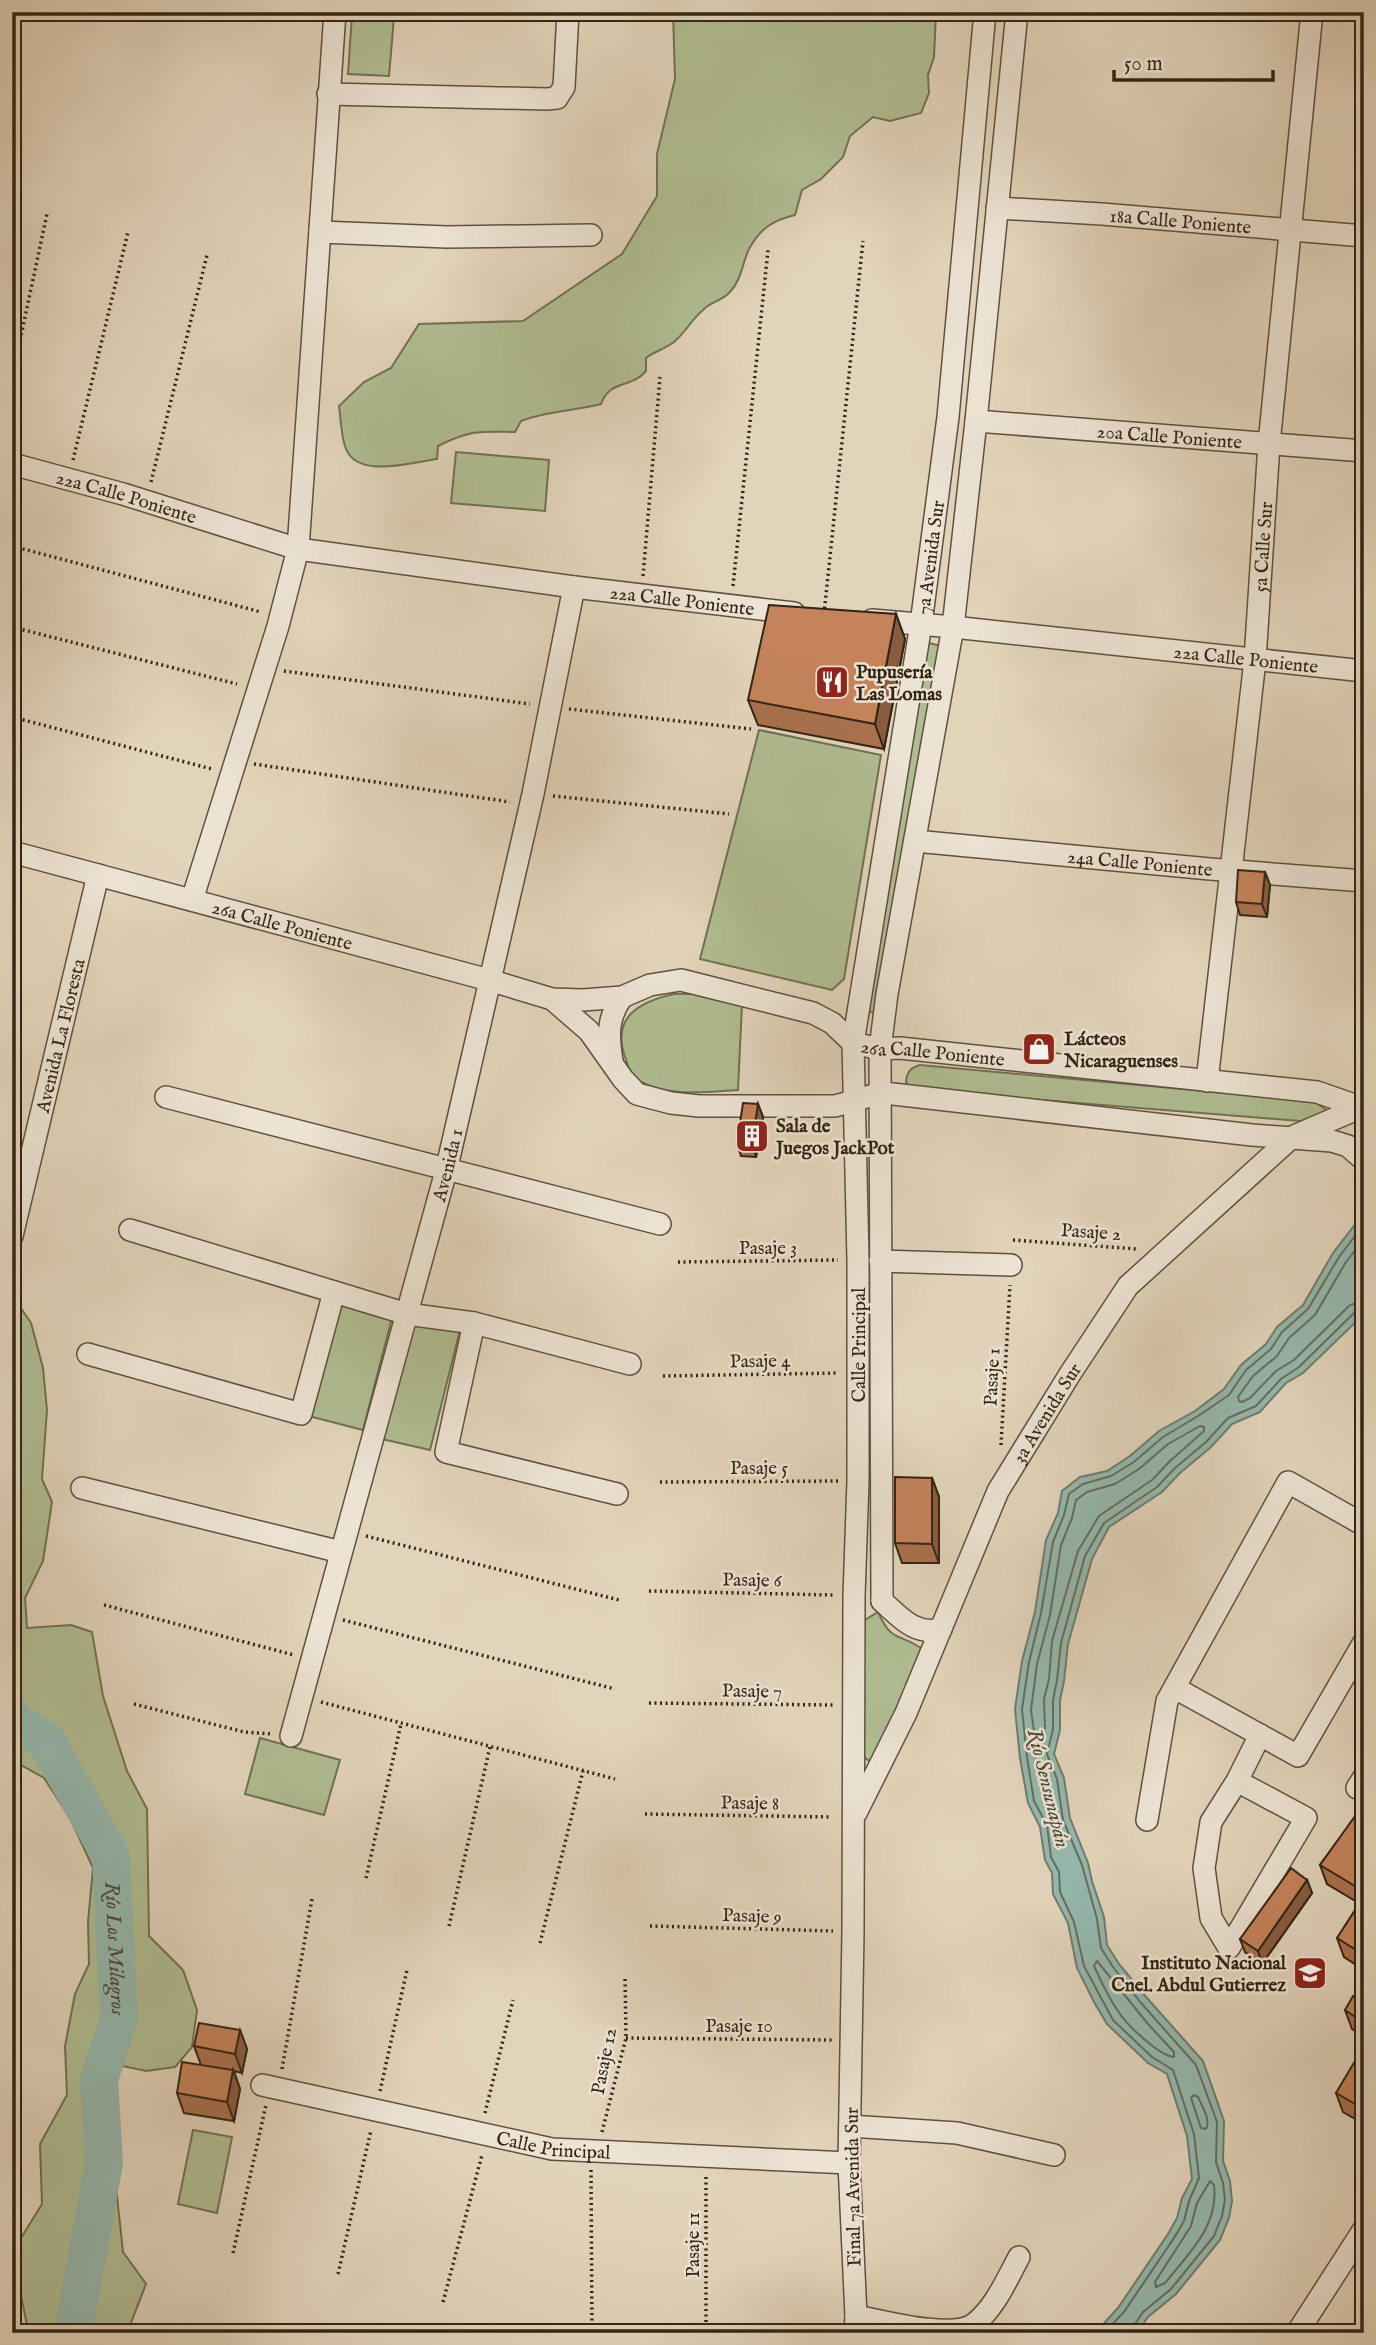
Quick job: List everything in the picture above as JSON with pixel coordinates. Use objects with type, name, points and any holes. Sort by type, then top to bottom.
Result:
[{"type":"street","points":[[192,900],[281,617],[298,549],[335,12]]},
{"type":"street","points":[[328,94],[557,98],[564,87],[568,12]]},
{"type":"street","name":"7a Avenida Sur","points":[[856,1100],[853,1044],[921,624],[948,417],[985,12]]},
{"type":"street","name":"7a Avenida Sur","points":[[881,1093],[880,1049],[887,994],[953,627],[1017,12]]},
{"type":"street","name":"5a Calle Sur","points":[[1207,1081],[1255,660],[1269,444],[1312,12]]},
{"type":"street","name":"18a Calle Poniente","points":[[997,208],[1364,236]]},
{"type":"street","points":[[320,232],[447,237],[591,235]]},
{"type":"street","name":"20a Calle Poniente","points":[[976,421],[1364,451]]},
{"type":"street","name":"22a Calle Poniente","points":[[12,464],[146,501],[298,549],[574,587],[824,616]]},
{"type":"street","name":"Avenida 1","points":[[291,1736],[446,1171],[532,799],[574,587]]},
{"type":"street","name":"22a Calle Poniente","points":[[852,618],[1364,671]]},
{"type":"street","name":"24a Calle Poniente","points":[[915,841],[1364,881]]},
{"type":"street","name":"26a Calle Poniente","points":[[12,852],[551,999],[622,997],[650,985],[681,980],[813,1013],[832,1023],[853,1044],[880,1049],[900,1048],[1317,1092],[1362,1110]]},
{"type":"street","name":"Avenida La Floresta","points":[[12,1236],[98,875]]},
{"type":"street","points":[[614,1067],[608,1029],[613,1011],[622,997]]},
{"type":"street","name":"26a Calle Poniente","points":[[551,999],[589,1031],[637,1094],[671,1103],[698,1106],[835,1106],[856,1100]]},
{"type":"street","points":[[856,1100],[881,1093],[1332,1140],[1358,1155]]},
{"type":"street","name":"Calle Principal","points":[[881,1093],[882,1601]]},
{"type":"street","points":[[166,1097],[660,1224]]},
{"type":"street","name":"Calle Principal","points":[[851,2040],[858,1481],[856,1100]]},
{"type":"street","name":"3a Avenida Sur","points":[[854,1817],[906,1713],[998,1491],[1128,1286],[1292,1137],[1362,1110]]},
{"type":"street","points":[[130,1230],[407,1314],[474,1323],[630,1364]]},
{"type":"street","points":[[880,1261],[1011,1265]]},
{"type":"street","points":[[88,1354],[301,1414],[334,1292]]},
{"type":"street","points":[[474,1323],[446,1452],[617,1494]]},
{"type":"street","points":[[1147,1820],[1167,1701],[1288,1482],[1364,1525]]},
{"type":"street","points":[[82,1488],[341,1552]]},
{"type":"street","points":[[855,1606],[882,1601],[906,1622],[919,1629],[930,1632],[941,1629]]},
{"type":"street","points":[[1175,1688],[1298,1756],[1364,1642]]},
{"type":"street","points":[[1237,1781],[1306,1818],[1229,1948],[1211,1919],[1204,1868],[1211,1822],[1237,1781],[1260,1735]]},
{"type":"street","name":"Final 7a Avenida Sur","points":[[851,2040],[849,2163],[855,2325]]},
{"type":"street","name":"Calle Principal","points":[[270,2087],[552,2149],[849,2163]]},
{"type":"street","points":[[850,2126],[957,2133],[1054,2155]]},
{"type":"street","points":[[1297,2333],[1364,2229]]},
{"type":"street","points":[[855,2325],[952,2331],[972,2325],[992,2305],[1019,2257]]},
{"type":"path","points":[[12,378],[47,214]]},
{"type":"path","points":[[68,479],[128,232]]},
{"type":"path","points":[[824,616],[863,240]]},
{"type":"path","points":[[731,606],[768,250]]},
{"type":"path","points":[[146,501],[208,255]]},
{"type":"path","points":[[642,595],[660,377]]},
{"type":"path","points":[[12,546],[281,617]]},
{"type":"path","points":[[12,627],[258,690]]},
{"type":"path","points":[[265,669],[550,707],[751,729]]},
{"type":"path","points":[[12,718],[233,767],[532,799],[729,814]]},
{"type":"path","name":"Pasaje 2","points":[[1013,1240],[1167,1251]]},
{"type":"path","name":"Pasaje 3","points":[[678,1262],[858,1260]]},
{"type":"path","name":"Pasaje 1","points":[[1001,1452],[1011,1265]]},
{"type":"path","name":"Pasaje 4","points":[[663,1376],[858,1373]]},
{"type":"path","name":"Pasaje 5","points":[[660,1482],[858,1481]]},
{"type":"path","points":[[347,1531],[619,1600]]},
{"type":"path","name":"Pasaje 6","points":[[649,1591],[855,1606]]},
{"type":"path","points":[[104,1605],[313,1660]]},
{"type":"path","points":[[324,1616],[615,1689]]},
{"type":"path","points":[[302,1698],[615,1779]]},
{"type":"path","points":[[134,1703],[244,1732],[291,1736]]},
{"type":"path","name":"Pasaje 7","points":[[649,1703],[855,1705]]},
{"type":"path","points":[[366,1878],[401,1724]]},
{"type":"path","points":[[449,1926],[490,1747]]},
{"type":"path","points":[[540,1943],[583,1771]]},
{"type":"path","name":"Pasaje 8","points":[[645,1814],[854,1817]]},
{"type":"path","points":[[233,2253],[312,1899]]},
{"type":"path","name":"Pasaje 9","points":[[650,1926],[853,1931]]},
{"type":"path","points":[[338,2274],[407,1970]]},
{"type":"path","name":"Pasaje 12","points":[[592,2332],[594,2151],[626,2038],[625,1976]]},
{"type":"path","points":[[443,2302],[513,2000]]},
{"type":"path","name":"Pasaje 10","points":[[626,2038],[851,2040]]},
{"type":"path","name":"Pasaje 11","points":[[706,2157],[706,2333]]},
{"type":"green space","points":[[673,12],[936,12],[934,57],[928,75],[929,93],[921,113],[890,121],[873,117],[850,136],[843,157],[821,179],[802,190],[795,215],[774,222],[758,236],[749,249],[737,283],[729,293],[706,307],[674,342],[646,358],[646,371],[640,377],[615,387],[601,404],[521,421],[515,432],[467,434],[438,446],[437,459],[373,466],[352,458],[344,444],[339,406],[364,382],[391,368],[419,324],[523,321],[622,254],[657,196],[657,154],[675,79]]},
{"type":"green space","points":[[352,15],[394,17],[389,76],[348,74]]},
{"type":"green space","points":[[456,452],[549,460],[545,511],[451,503]]},
{"type":"green space","points":[[926,644],[941,646],[875,1013],[866,1011]]},
{"type":"green space","points":[[759,730],[881,755],[844,979],[832,990],[700,959]]},
{"type":"green space","points":[[674,994],[694,994],[742,1004],[738,1090],[676,1092],[652,1087],[633,1076],[622,1045],[625,1023],[639,1007]]},
{"type":"green space","points":[[920,1065],[1313,1101],[1325,1109],[1325,1115],[1312,1122],[911,1089],[906,1082],[907,1076],[911,1069]]},
{"type":"green space","points":[[334,1292],[394,1310],[363,1430],[301,1414]]},
{"type":"green space","points":[[12,1295],[31,1323],[43,1368],[47,1410],[42,1479],[52,1502],[43,1561],[25,1598],[27,1628],[71,1625],[92,1632],[103,1696],[127,1771],[147,1809],[149,1936],[183,1970],[197,2010],[192,2047],[175,2067],[146,2071],[123,2066],[111,2082],[116,2187],[123,2252],[146,2284],[127,2333],[26,2333],[28,2330],[19,2286],[21,2238],[42,2204],[40,2144],[67,2095],[65,2046],[75,1994],[89,1964],[88,1922],[93,1868],[70,1818],[44,1778],[12,1760]]},
{"type":"green space","points":[[407,1314],[462,1322],[430,1450],[373,1437]]},
{"type":"green space","points":[[878,1612],[891,1633],[921,1648],[879,1758],[869,1761],[863,1756],[860,1623]]},
{"type":"green space","points":[[260,1738],[340,1760],[324,1815],[245,1794]]},
{"type":"green space","points":[[193,2130],[232,2137],[217,2213],[178,2204]]},
{"type":"water","name":"Río Sensunapán","points":[[1364,1213],[1364,1314],[1303,1373],[1286,1383],[1260,1412],[1232,1424],[1162,1492],[1109,1527],[1092,1559],[1068,1644],[1060,1700],[1060,1730],[1054,1754],[1064,1778],[1070,1818],[1088,1863],[1104,1917],[1107,1945],[1147,1998],[1203,2061],[1224,2121],[1223,2161],[1230,2181],[1232,2201],[1229,2218],[1220,2240],[1176,2294],[1148,2317],[1137,2333],[1095,2333],[1118,2308],[1168,2234],[1192,2179],[1187,2136],[1167,2074],[1148,2063],[1107,2024],[1077,1968],[1068,1923],[1053,1894],[1052,1873],[1045,1860],[1040,1827],[1028,1803],[1015,1709],[1022,1661],[1035,1612],[1046,1540],[1058,1513],[1062,1491],[1080,1477],[1107,1471],[1130,1456],[1159,1431],[1195,1411],[1224,1389],[1241,1365],[1266,1344],[1277,1327],[1303,1305],[1333,1253]]},
{"type":"building","name":"Pupusería Las Lomas","points":[[769,605],[896,614],[875,724],[748,700]]},
{"type":"building","points":[[1238,870],[1265,872],[1262,904],[1236,902]]},
{"type":"building","points":[[743,1103],[758,1104],[752,1144],[737,1143]]},
{"type":"building","points":[[895,1477],[932,1478],[932,1544],[895,1543]]},
{"type":"building","points":[[1363,1805],[1364,1873],[1355,1886],[1320,1865]]},
{"type":"building","points":[[1291,1868],[1307,1880],[1258,1951],[1240,1939]]},
{"type":"building","points":[[1357,1907],[1364,1910],[1364,1955],[1337,1938]]},
{"type":"building","points":[[1353,1996],[1364,2002],[1364,2023],[1345,2010]]},
{"type":"building","points":[[199,2023],[240,2030],[235,2054],[194,2046]]},
{"type":"building","points":[[1355,2061],[1364,2065],[1364,2109],[1336,2093]]},
{"type":"building","points":[[182,2062],[233,2070],[227,2102],[177,2093]]},
{"type":"waterway","name":"Río Los Milagros","points":[[12,1716],[15,1722],[46,1740],[111,1856],[119,2019],[99,2079],[104,2163],[73,2333]]},
{"type":"place","name":"Pupusería Las Lomas","points":[[832,682]]},
{"type":"place","name":"Lácteos Nicaraguenses","points":[[1039,1049]]},
{"type":"place","name":"Sala de Juegos JackPot","points":[[752,1136]]},
{"type":"place","name":"Instituto Nacional Cnel. Abdul Gutierrez","points":[[1310,1973]]}]
